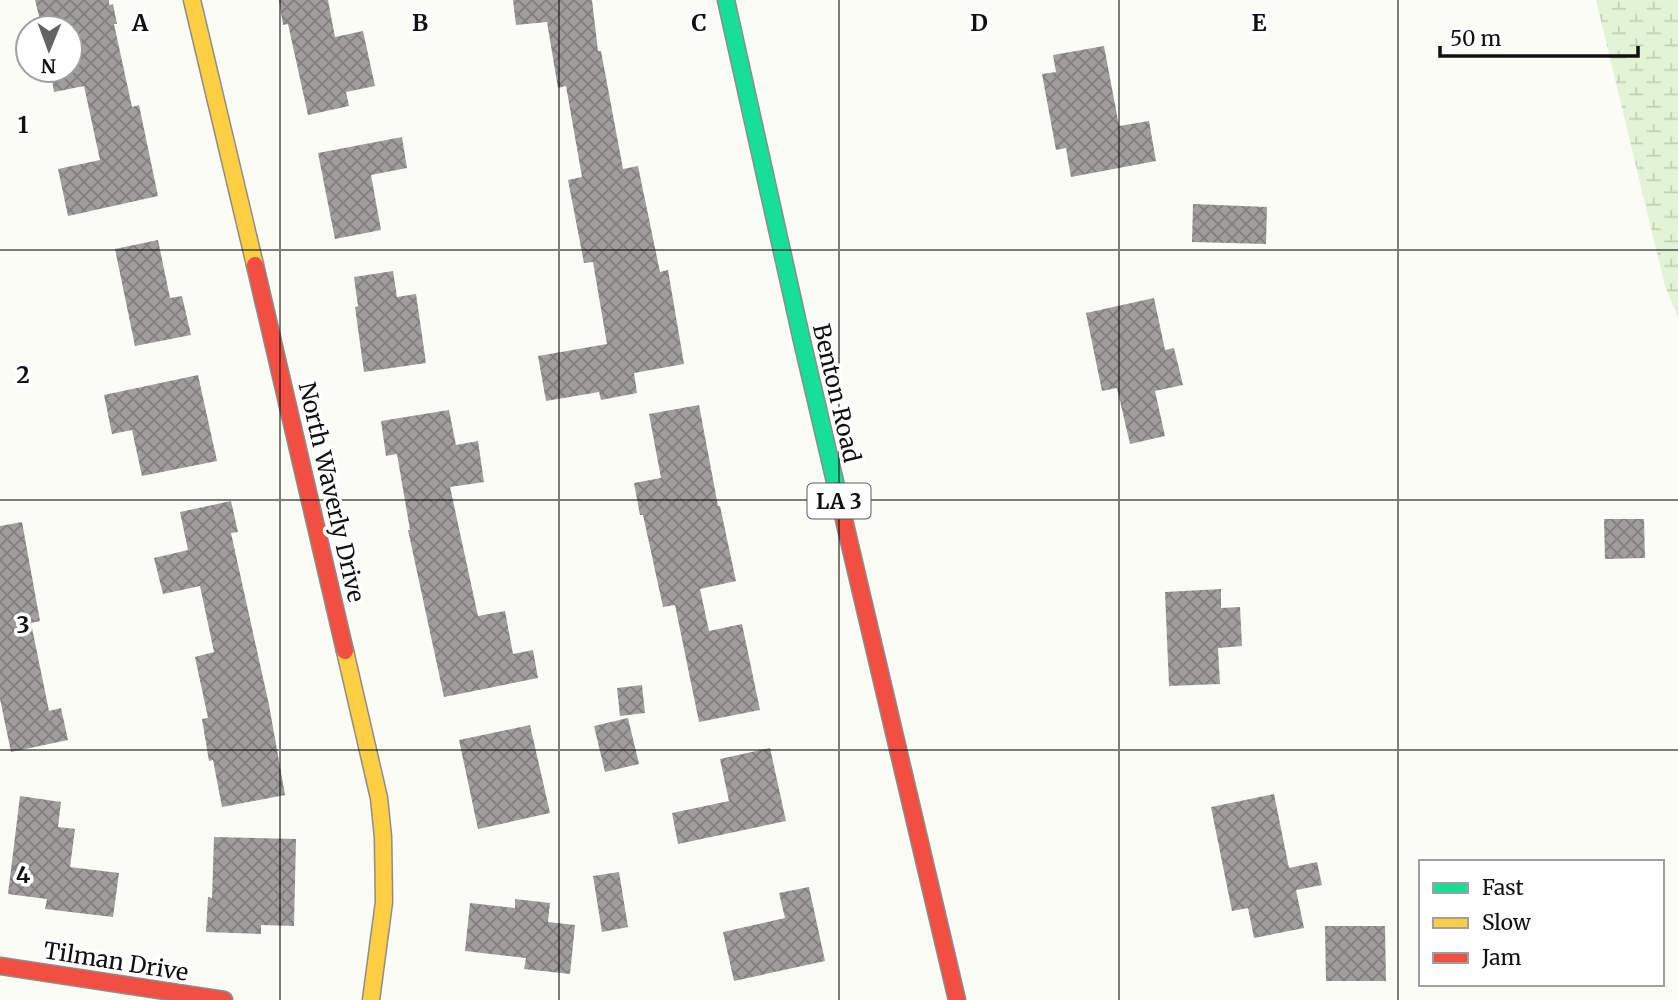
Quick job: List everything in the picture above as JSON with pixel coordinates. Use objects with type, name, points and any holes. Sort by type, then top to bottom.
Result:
[{"type":"street","name":"North Waverly Drive","points":[[192,0],[379,798],[383,828],[384,898],[371,1000]]},
{"type":"street","name":"Benton Road","points":[[726,0],[808,367],[957,1000]]},
{"type":"street","name":"Tilman Drive","points":[[0,966],[224,1000]]},
{"type":"green space","points":[[1596,0],[1678,0],[1678,317],[1665,286]]},
{"type":"building","points":[[35,0],[109,0],[109,5],[113,4],[117,24],[114,24],[132,107],[139,105],[158,196],[68,216],[58,169],[100,160],[84,86],[54,92],[53,84],[84,84],[84,14],[38,14]]},
{"type":"building","points":[[279,0],[328,0],[335,37],[363,31],[375,86],[346,92],[349,106],[308,115],[288,24],[283,25]]},
{"type":"building","points":[[513,0],[592,0],[598,51],[601,51],[623,169],[638,166],[660,272],[668,270],[684,364],[634,373],[637,393],[601,400],[599,392],[546,401],[538,356],[607,344],[593,262],[584,263],[568,180],[582,177],[566,86],[558,88],[547,22],[516,25]]},
{"type":"building","points":[[1104,46],[1119,126],[1149,121],[1156,161],[1071,177],[1066,148],[1056,150],[1042,74],[1056,72],[1053,55]]},
{"type":"building","points":[[402,137],[407,168],[371,175],[381,230],[335,239],[318,153]]},
{"type":"building","points":[[1193,204],[1267,207],[1266,244],[1192,242]]},
{"type":"building","points":[[158,240],[170,298],[182,296],[191,335],[135,346],[115,249]]},
{"type":"building","points":[[393,271],[397,297],[416,294],[426,363],[364,372],[355,307],[358,306],[354,277]]},
{"type":"building","points":[[1154,298],[1165,350],[1174,348],[1183,385],[1155,391],[1165,436],[1130,444],[1117,388],[1102,391],[1086,313]]},
{"type":"building","points":[[198,375],[217,461],[142,476],[132,430],[112,434],[104,395]]},
{"type":"building","points":[[699,405],[718,506],[736,581],[700,589],[709,631],[742,624],[760,710],[699,722],[675,605],[663,607],[634,483],[661,478],[649,414]]},
{"type":"building","points":[[449,410],[456,445],[478,441],[484,482],[450,487],[478,616],[505,611],[513,654],[533,650],[538,678],[444,697],[408,530],[397,454],[386,456],[381,421]]},
{"type":"building","points":[[231,501],[238,532],[231,533],[269,705],[285,795],[222,807],[213,760],[209,761],[202,719],[208,718],[195,657],[214,652],[200,586],[163,594],[154,558],[188,550],[180,512]]},
{"type":"building","points":[[1604,519],[1644,519],[1645,558],[1605,559]]},
{"type":"building","points":[[22,522],[40,621],[31,623],[49,711],[61,708],[68,740],[11,752],[0,699],[0,526]]},
{"type":"building","points":[[1221,589],[1221,608],[1240,607],[1242,646],[1218,648],[1220,684],[1169,686],[1165,592]]},
{"type":"building","points":[[642,685],[645,713],[620,716],[617,688]]},
{"type":"building","points":[[628,718],[639,764],[605,772],[594,726]]},
{"type":"building","points":[[530,725],[550,813],[478,829],[459,740]]},
{"type":"building","points":[[770,748],[786,821],[678,844],[672,813],[729,801],[720,759]]},
{"type":"building","points":[[1274,794],[1289,868],[1317,862],[1322,885],[1296,890],[1304,928],[1254,938],[1248,908],[1232,911],[1211,807]]},
{"type":"building","points":[[20,796],[61,802],[58,827],[75,829],[70,867],[119,873],[113,917],[45,909],[47,899],[8,894]]},
{"type":"building","points":[[214,837],[296,839],[294,926],[261,925],[261,934],[206,932],[208,897],[212,898]]},
{"type":"building","points":[[619,872],[628,927],[602,932],[593,876]]},
{"type":"building","points":[[809,887],[825,961],[734,981],[723,932],[785,918],[779,893]]},
{"type":"building","points":[[515,899],[550,903],[548,922],[575,925],[570,974],[524,969],[526,958],[465,951],[470,903],[515,908]]},
{"type":"building","points":[[1325,926],[1385,926],[1386,981],[1326,981]]},
{"type":"traffic: fast","points":[[726,0],[837,490]]},
{"type":"traffic: slow","points":[[192,0],[255,265]]},
{"type":"traffic: slow","points":[[345,651],[379,798],[383,837],[384,902],[371,1000]]},
{"type":"traffic: jam","points":[[255,265],[345,651]]},
{"type":"traffic: jam","points":[[837,490],[957,1000]]},
{"type":"traffic: jam","points":[[0,966],[224,1000]]}]
